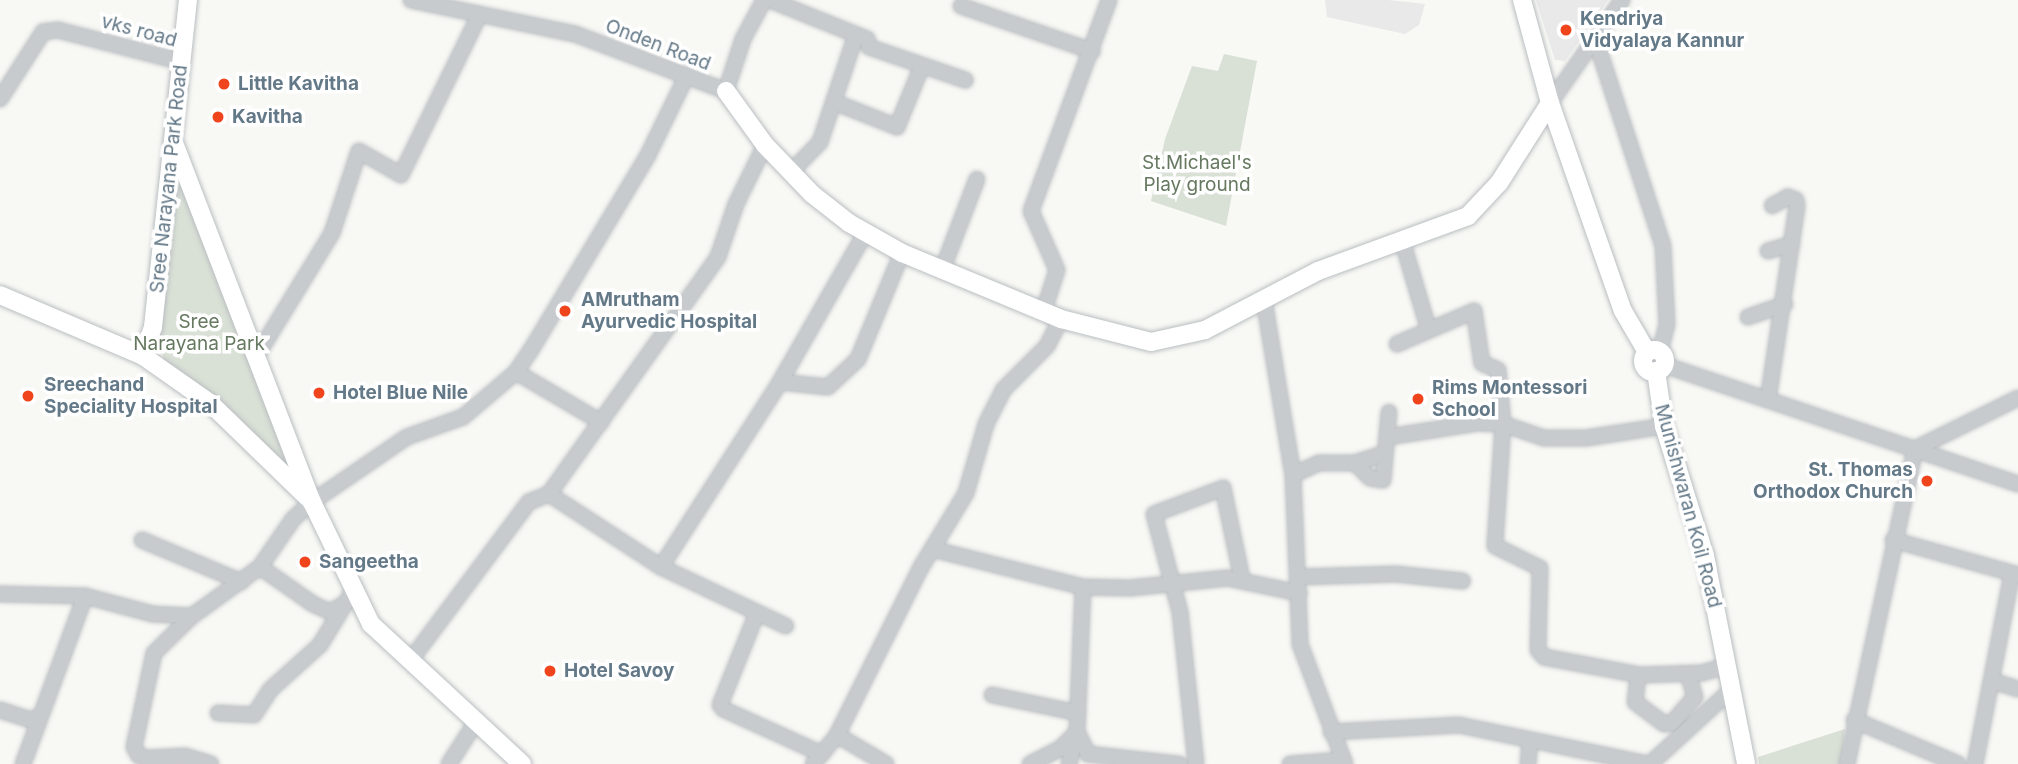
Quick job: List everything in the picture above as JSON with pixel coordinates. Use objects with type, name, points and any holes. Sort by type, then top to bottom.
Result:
[{"type":"main road","name":"Sree Narayana Park Road","points":[[143,356],[153,327],[188,0]]},
{"type":"main road","name":"Munishwaran Koil Road","points":[[1522,0],[1550,103],[1623,312],[1657,360],[1664,426],[1705,555],[1746,764]]},
{"type":"main road","points":[[726,91],[765,145],[812,194],[866,232],[902,253],[1061,319],[1151,342],[1205,330],[1318,271],[1476,211],[1550,103]]},
{"type":"main road","points":[[174,143],[312,502],[371,624],[522,764]]},
{"type":"main road","points":[[0,295],[143,356],[210,403],[312,502]]},
{"type":"street","name":"Onden Road","points":[[411,0],[575,34],[726,91]]},
{"type":"street","points":[[726,91],[743,39],[764,0]]},
{"type":"street","points":[[770,0],[867,39],[869,47],[965,80]]},
{"type":"street","points":[[1044,310],[1057,271],[1031,211],[1109,0]]},
{"type":"street","points":[[1550,103],[1622,0]]},
{"type":"street","points":[[961,6],[1092,51]]},
{"type":"street","points":[[256,357],[332,233],[359,151],[401,175],[480,14]]},
{"type":"street","name":"vks road","points":[[0,99],[43,32],[58,30],[182,62]]},
{"type":"street","points":[[791,172],[820,142],[856,35]]},
{"type":"street","points":[[1595,38],[1663,246],[1667,324],[1657,360],[2018,484]]},
{"type":"street","points":[[834,102],[897,127],[922,66]]},
{"type":"street","points":[[211,764],[186,756],[139,756],[135,747],[154,653],[192,616],[260,568],[293,519],[312,502],[407,437],[463,417],[516,372],[648,155],[687,75]]},
{"type":"street","points":[[410,661],[530,502],[549,494],[718,257],[736,204],[765,145]]},
{"type":"street","points":[[943,268],[977,179]]},
{"type":"street","points":[[1768,400],[1785,304],[1796,200],[1788,197],[1772,206]]},
{"type":"street","points":[[661,567],[780,382],[866,232]]},
{"type":"street","points":[[1397,344],[1427,333],[1428,327],[1402,240]]},
{"type":"street","points":[[1768,251],[1793,244]]},
{"type":"street","points":[[780,382],[828,387],[858,359],[902,253]]},
{"type":"street","points":[[1264,300],[1293,475],[1300,644],[1344,762],[1290,764]]},
{"type":"street","points":[[1748,317],[1785,304]]},
{"type":"street","points":[[1428,327],[1474,311],[1482,363],[1498,370],[1503,424],[1495,546],[1540,568],[1538,650],[1544,657],[1638,675],[1688,674],[1727,666]]},
{"type":"street","points":[[757,612],[721,707],[817,759],[837,735],[932,549],[966,493],[986,424],[1003,390],[1047,346],[1061,319]]},
{"type":"street","points":[[516,372],[601,422]]},
{"type":"street","points":[[1847,764],[1893,540],[1916,449],[2018,398]]},
{"type":"street","points":[[1354,463],[1381,483],[1382,454],[1388,437],[1389,412]]},
{"type":"street","points":[[1388,437],[1476,423],[1503,424],[1544,438],[1586,438],[1664,426]]},
{"type":"street","points":[[1293,475],[1319,463],[1354,463],[1382,454]]},
{"type":"street","points":[[1196,764],[1174,584],[1154,514],[1223,488],[1242,579]]},
{"type":"street","points":[[549,494],[661,567],[786,626]]},
{"type":"street","points":[[142,540],[242,582]]},
{"type":"street","points":[[1893,540],[2015,575],[1975,764]]},
{"type":"street","points":[[932,549],[1083,587],[1242,579],[1298,593]]},
{"type":"street","points":[[260,568],[330,612],[344,604]]},
{"type":"street","points":[[1298,578],[1396,574],[1463,581]]},
{"type":"street","points":[[1069,764],[1077,733],[1083,587]]},
{"type":"street","points":[[218,713],[254,715],[270,690],[320,645],[354,589]]},
{"type":"street","points":[[0,594],[85,596],[152,614],[192,616]]},
{"type":"street","points":[[23,764],[85,596]]},
{"type":"street","points":[[1638,675],[1635,702],[1664,724],[1672,723],[1695,697],[1688,674]]},
{"type":"street","points":[[1992,681],[2018,689]]},
{"type":"street","points":[[1331,732],[1459,725],[1531,743],[1649,764],[1730,691]]},
{"type":"street","points":[[992,695],[1078,713]]},
{"type":"street","points":[[0,710],[30,720],[39,717]]},
{"type":"street","points":[[1854,720],[1958,764]]},
{"type":"street","points":[[449,764],[476,722]]},
{"type":"street","points":[[1030,764],[1060,749],[1077,733]]},
{"type":"street","points":[[1077,733],[1088,754],[1179,764]]},
{"type":"street","points":[[837,735],[886,764]]},
{"type":"street","points":[[1528,764],[1531,743]]},
{"type":"shaded area","points":[[1325,0],[1388,0],[1425,4],[1419,25],[1405,34],[1327,17]]},
{"type":"shaded area","name":"Kendriya Vidyalaya Kannur","points":[[1536,0],[1608,0],[1565,61],[1555,60]]},
{"type":"green space","name":"St.Michael's Play ground","points":[[1224,54],[1257,61],[1226,226],[1151,201],[1165,139],[1192,66],[1218,71]]},
{"type":"green space","name":"Sree Narayana Park","points":[[176,158],[306,494],[215,399],[164,360],[157,337]]},
{"type":"green space","points":[[1845,729],[1841,764],[1759,764],[1758,757]]},
{"type":"place","name":"Kendriya Vidyalaya Kannur","points":[[1566,30]]},
{"type":"place","name":"Little Kavitha","points":[[224,84]]},
{"type":"place","name":"Kavitha","points":[[218,117]]},
{"type":"place","name":"AMrutham Ayurvedic Hospital","points":[[565,311]]},
{"type":"place","name":"Hotel Blue Nile","points":[[319,393]]},
{"type":"place","name":"Sreechand Speciality Hospital","points":[[28,396]]},
{"type":"place","name":"Rims Montessori School","points":[[1418,399]]},
{"type":"place","name":"St. Thomas Orthodox Church","points":[[1927,481]]},
{"type":"place","name":"Sangeetha","points":[[305,562]]},
{"type":"place","name":"Hotel Savoy","points":[[550,671]]}]
